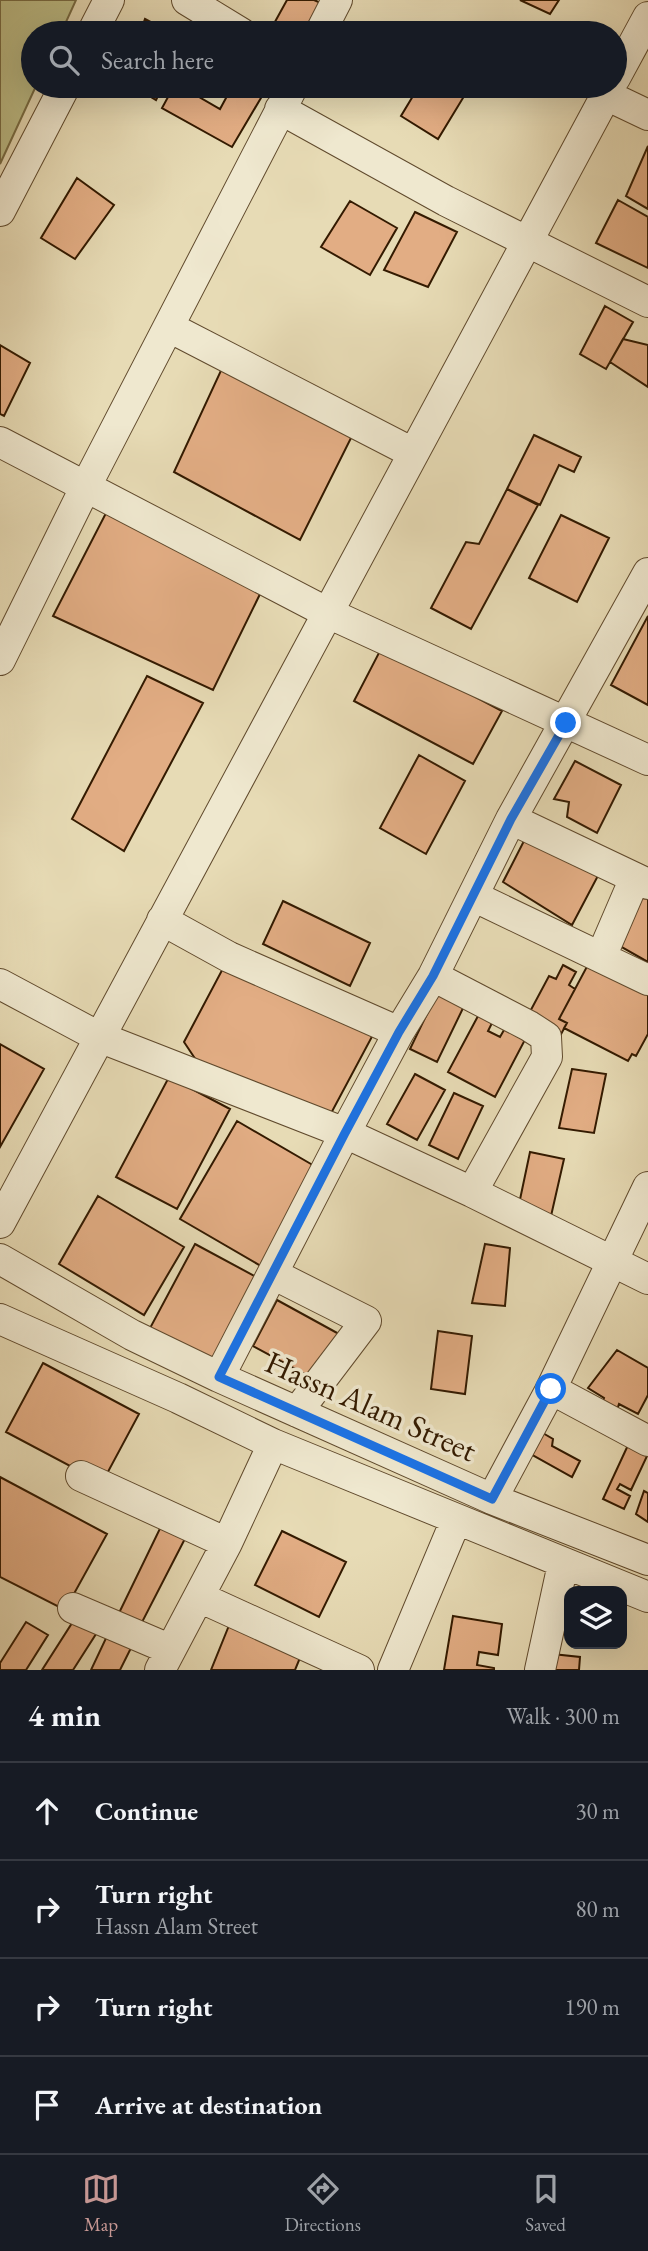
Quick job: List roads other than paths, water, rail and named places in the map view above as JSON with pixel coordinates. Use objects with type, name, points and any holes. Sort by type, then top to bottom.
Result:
[{"type":"street","points":[[98,21],[109,0]]},
{"type":"street","points":[[187,0],[221,21]]},
{"type":"street","points":[[326,21],[337,0]]},
{"type":"street","points":[[627,55],[648,17]]},
{"type":"street","points":[[0,211],[59,98]]},
{"type":"street","points":[[0,660],[86,486],[286,98]]},
{"type":"street","points":[[289,98],[446,201],[648,302]]},
{"type":"street","points":[[0,1223],[603,98]]},
{"type":"street","points":[[626,98],[648,115]]},
{"type":"street","points":[[169,327],[413,453]]},
{"type":"street","points":[[0,442],[328,613],[648,760]]},
{"type":"street","points":[[219,1377],[345,1133],[399,1032],[433,976],[511,819],[648,573]]},
{"type":"street","points":[[511,819],[642,881],[601,957]]},
{"type":"street","points":[[473,896],[648,980]]},
{"type":"street","points":[[162,920],[229,957],[399,1032]]},
{"type":"street","points":[[433,976],[546,1037],[547,1057],[472,1192]]},
{"type":"street","points":[[0,984],[99,1037],[345,1133],[648,1279]]},
{"type":"street","points":[[492,1499],[551,1389],[648,1187]]},
{"type":"street","name":"Hassn Alam Street","points":[[0,1259],[132,1335],[219,1377],[492,1499],[648,1560]]},
{"type":"street","points":[[274,1274],[366,1321],[297,1412]]},
{"type":"street","points":[[26,1275],[20,1300],[3,1327],[274,1444],[648,1597]]},
{"type":"street","points":[[551,1389],[648,1441]]},
{"type":"street","points":[[73,1608],[165,1660],[227,1544],[274,1444]]},
{"type":"street","points":[[81,1476],[227,1544]]},
{"type":"street","points":[[393,1670],[456,1520]]},
{"type":"street","points":[[540,1670],[563,1564]]},
{"type":"street","points":[[198,1597],[359,1670]]}]
